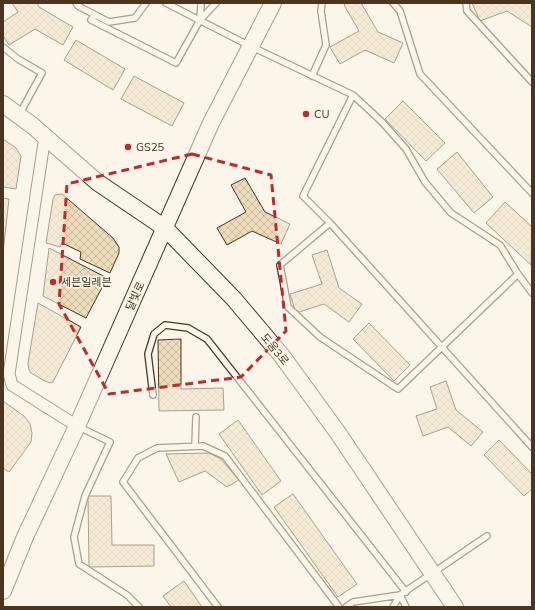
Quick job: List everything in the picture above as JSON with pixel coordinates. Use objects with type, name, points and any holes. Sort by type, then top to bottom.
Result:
[{"type":"street","name":"달빛로","points":[[3,591],[25,537],[77,426],[211,123],[273,3]]},
{"type":"street","name":"도움3로","points":[[3,104],[45,136],[97,182],[165,228],[234,299],[282,356],[338,433],[433,572],[455,607]]},
{"type":"street","points":[[45,136],[9,374],[12,385],[77,426]]},
{"type":"lane","points":[[76,3],[78,6],[109,22],[135,18],[146,3]]},
{"type":"lane","points":[[166,3],[250,46],[353,95],[382,122],[406,149],[425,182],[451,213],[500,245],[532,293]]},
{"type":"lane","points":[[200,20],[201,3]]},
{"type":"lane","points":[[95,15],[91,20],[176,64],[200,20],[216,3]]},
{"type":"lane","points":[[312,76],[326,45],[321,11],[322,3]]},
{"type":"lane","points":[[394,3],[400,11],[420,74],[532,193]]},
{"type":"lane","points":[[466,3],[467,10],[532,82]]},
{"type":"lane","points":[[3,47],[18,59],[42,73],[19,115]]},
{"type":"lane","points":[[353,95],[303,196],[330,223],[532,447]]},
{"type":"lane","points":[[330,223],[280,265],[288,307],[320,337],[398,389],[518,274]]},
{"type":"lane","points":[[153,395],[148,354],[154,334],[165,325],[188,328],[207,339],[403,593],[406,607]]},
{"type":"lane","points":[[195,446],[196,417]]},
{"type":"lane","points":[[77,426],[110,442],[85,496],[74,537],[79,564],[127,595],[139,607]]},
{"type":"lane","points":[[218,607],[124,482],[138,458],[157,448],[203,446],[225,456],[339,607]]},
{"type":"lane","points":[[393,607],[403,593],[487,536]]},
{"type":"lane","points":[[346,607],[353,602],[403,593]]},
{"type":"highlighted area","points":[[192,154],[271,175],[286,331],[241,377],[109,394],[59,304],[67,184]]},
{"type":"building","points":[[12,3],[37,3],[39,7],[73,27],[63,45],[35,29],[9,45],[3,36],[3,22],[18,12]]},
{"type":"building","points":[[347,3],[361,3],[378,32],[403,43],[394,63],[365,50],[340,64],[330,47],[359,31],[344,5]]},
{"type":"building","points":[[472,3],[532,3],[532,27],[507,11],[480,21]]},
{"type":"building","points":[[76,40],[125,69],[113,90],[64,60]]},
{"type":"building","points":[[134,76],[184,103],[172,126],[121,99]]},
{"type":"building","points":[[403,101],[445,143],[426,161],[385,119]]},
{"type":"building","points":[[3,139],[16,148],[21,156],[16,189],[3,187]]},
{"type":"building","points":[[457,152],[493,197],[474,213],[437,169]]},
{"type":"building","points":[[245,178],[265,212],[290,224],[281,244],[252,231],[227,245],[217,228],[246,212],[231,185]]},
{"type":"building","points":[[62,194],[113,238],[119,247],[119,253],[110,273],[80,259],[81,252],[62,243],[60,247],[46,243],[53,199],[55,195]]},
{"type":"building","points":[[3,198],[9,199],[3,252]]},
{"type":"building","points":[[505,202],[532,227],[531,265],[486,223]]},
{"type":"building","points":[[49,248],[107,278],[86,318],[43,296]]},
{"type":"building","points":[[327,250],[339,288],[362,304],[349,322],[324,304],[296,313],[290,294],[322,284],[312,255]]},
{"type":"building","points":[[38,303],[81,327],[53,382],[50,383],[31,373],[29,370],[28,363]]},
{"type":"building","points":[[369,323],[410,365],[394,381],[353,339]]},
{"type":"building","points":[[181,339],[181,389],[223,388],[224,410],[159,411],[158,340]]},
{"type":"building","points":[[446,381],[456,410],[483,432],[471,446],[448,427],[423,436],[416,416],[437,409],[430,387]]},
{"type":"building","points":[[3,401],[25,417],[30,424],[32,433],[31,442],[9,472],[3,468]]},
{"type":"building","points":[[238,420],[281,481],[262,495],[219,434]]},
{"type":"building","points":[[499,440],[532,474],[532,489],[524,496],[484,455]]},
{"type":"building","points":[[209,453],[221,459],[239,480],[227,487],[205,471],[179,482],[166,454]]},
{"type":"building","points":[[293,494],[357,584],[338,597],[274,507]]},
{"type":"building","points":[[88,496],[111,496],[112,545],[154,545],[154,566],[89,567]]},
{"type":"building","points":[[184,581],[202,607],[171,607],[163,596]]},
{"type":"place","name":"CU","points":[[306,114]]},
{"type":"place","name":"GS25","points":[[128,147]]},
{"type":"place","name":"세븐일레븐","points":[[53,282]]}]
